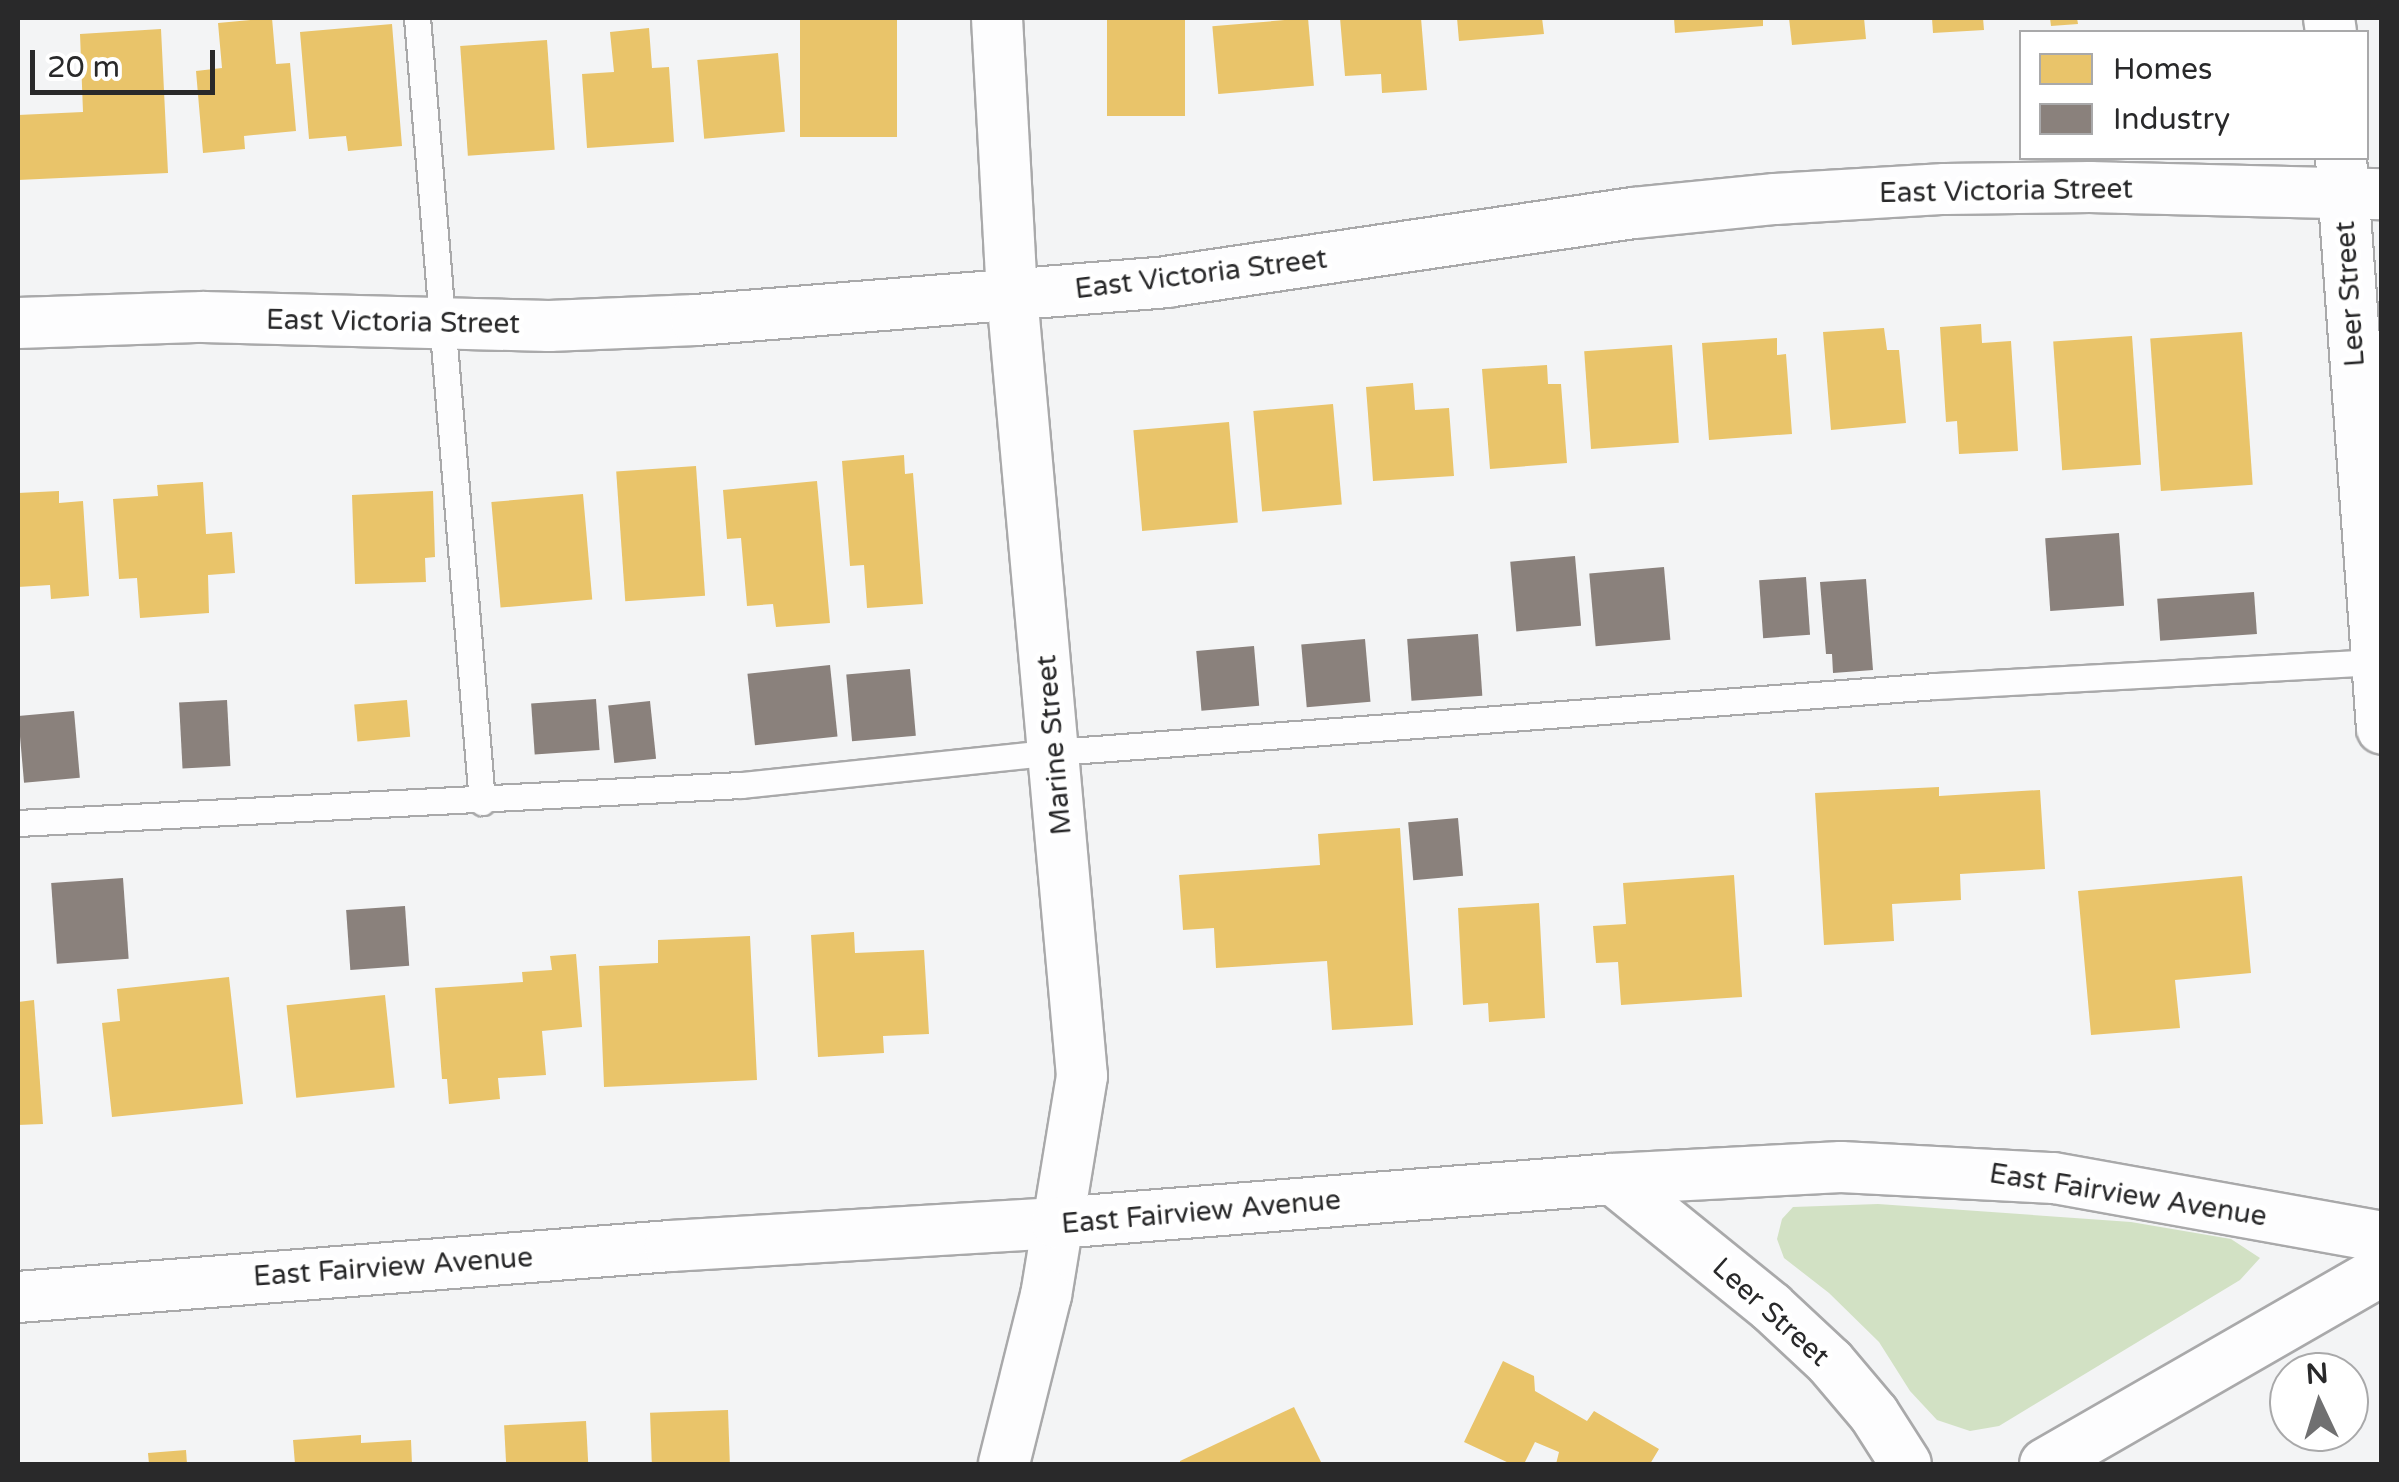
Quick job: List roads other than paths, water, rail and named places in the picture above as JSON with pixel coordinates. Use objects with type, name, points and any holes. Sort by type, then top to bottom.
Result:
[{"type":"street","name":"Marine Street","points":[[997,18],[1012,295],[1056,752],[1082,1076],[1031,1371],[1004,1464]]},
{"type":"street","name":"East Victoria Street","points":[[18,323],[203,317],[549,326],[696,320],[1166,282],[1634,213],[1774,199],[1945,189],[2355,182]]},
{"type":"street","name":"Leer Street","points":[[2355,182],[2382,729]]},
{"type":"street","name":"East Fairview Avenue","points":[[18,1297],[670,1246],[1057,1223],[1613,1179],[1842,1167],[2054,1178],[2382,1237]]},
{"type":"street","name":"Leer Street","points":[[1613,1179],[1771,1306],[1830,1362],[1874,1414],[1906,1464]]},
{"type":"street","points":[[2044,1464],[2382,1270]]},
{"type":"lane","points":[[416,18],[482,802]]},
{"type":"lane","points":[[18,823],[482,802],[741,785],[1056,752],[1935,686],[2379,662]]}]
